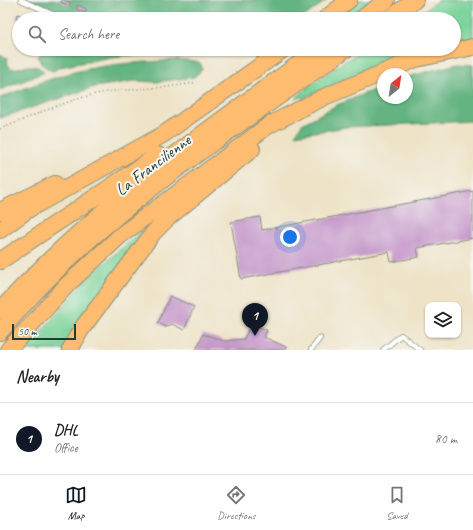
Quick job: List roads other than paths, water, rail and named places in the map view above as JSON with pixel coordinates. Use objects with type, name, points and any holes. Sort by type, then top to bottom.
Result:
[{"type":"highway","points":[[334,12],[349,0]]},
{"type":"highway","points":[[370,12],[387,0]]},
{"type":"highway","points":[[399,12],[409,5],[425,0]]},
{"type":"highway","points":[[461,50],[473,47]]},
{"type":"highway","points":[[0,230],[29,209],[164,134],[274,56]]},
{"type":"highway","name":"La Francilienne","points":[[0,311],[44,264],[94,217],[220,121],[309,56]]},
{"type":"highway","name":"La Francilienne","points":[[0,332],[55,273],[111,221],[210,146],[336,56]]},
{"type":"highway","points":[[8,350],[66,285],[121,235],[249,138],[269,125],[324,96],[416,59],[430,56]]},
{"type":"highway","points":[[70,350],[80,331],[153,233],[248,152],[294,118],[304,107]]},
{"type":"highway","points":[[0,261],[200,127],[220,121]]},
{"type":"highway","points":[[0,211],[104,159],[120,159]]},
{"type":"lane","points":[[21,0],[48,12]]},
{"type":"lane","points":[[383,350],[401,335],[420,350]]},
{"type":"lane","points":[[311,350],[320,338]]},
{"type":"place","name":"DHL","points":[[255,336]]}]
